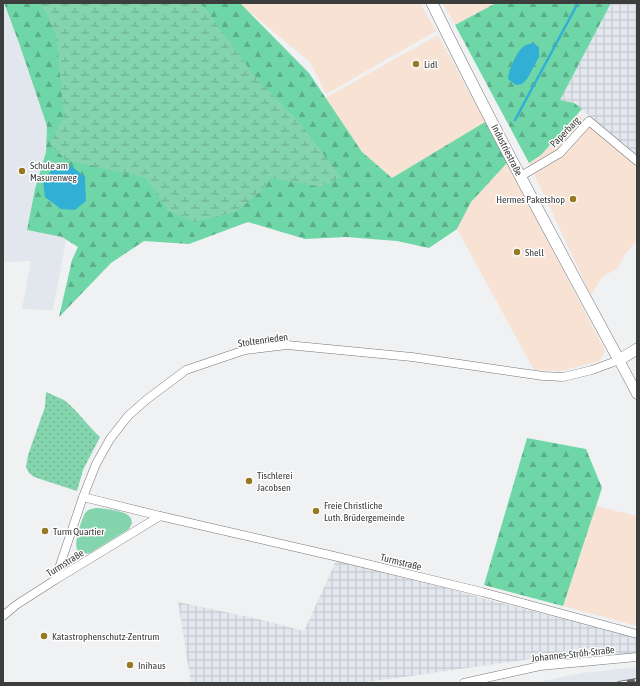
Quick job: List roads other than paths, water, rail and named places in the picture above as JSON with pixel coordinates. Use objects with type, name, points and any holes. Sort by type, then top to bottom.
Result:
[{"type":"main road","name":"Industriestraße","points":[[432,3],[520,176],[619,360]]},
{"type":"main road","points":[[619,360],[637,350]]},
{"type":"street","name":"Paperbarg","points":[[520,176],[560,153],[589,121],[637,161]]},
{"type":"street","name":"Stoltenrieden","points":[[55,580],[83,497],[96,464],[110,439],[128,416],[146,400],[186,370],[245,350],[287,345],[412,357],[543,376],[563,377],[592,370],[619,360]]},
{"type":"street","points":[[619,360],[637,394]]},
{"type":"street","name":"Turmstraße","points":[[83,497],[475,590],[637,634]]},
{"type":"street","name":"Turmstraße","points":[[3,616],[16,605],[55,580],[160,516]]},
{"type":"street","name":"Johannes-Ströh-Straße","points":[[464,683],[540,666],[637,657]]},
{"type":"water","points":[[533,43],[539,47],[539,57],[527,79],[522,84],[516,85],[508,79],[508,75],[520,50],[523,47]]},
{"type":"water","points":[[71,166],[85,177],[86,201],[75,210],[61,209],[45,197],[43,181],[52,170]]},
{"type":"waterway","points":[[515,120],[578,3]]},
{"type":"railway","points":[[619,683],[637,680]]},
{"type":"place","name":"Lidl","points":[[416,64]]},
{"type":"place","name":"Schule am Masurenweg","points":[[22,171]]},
{"type":"place","name":"Hermes Paketshop","points":[[573,199]]},
{"type":"place","name":"Shell","points":[[517,252]]},
{"type":"place","name":"Tischlerei Jacobsen","points":[[249,481]]},
{"type":"place","name":"Freie Christliche Luth. Brüdergemeinde","points":[[316,511]]},
{"type":"place","name":"Turm Quartier","points":[[45,531]]},
{"type":"place","name":"Katastrophenschutz-Zentrum","points":[[44,636]]},
{"type":"place","name":"Inihaus","points":[[130,665]]}]
